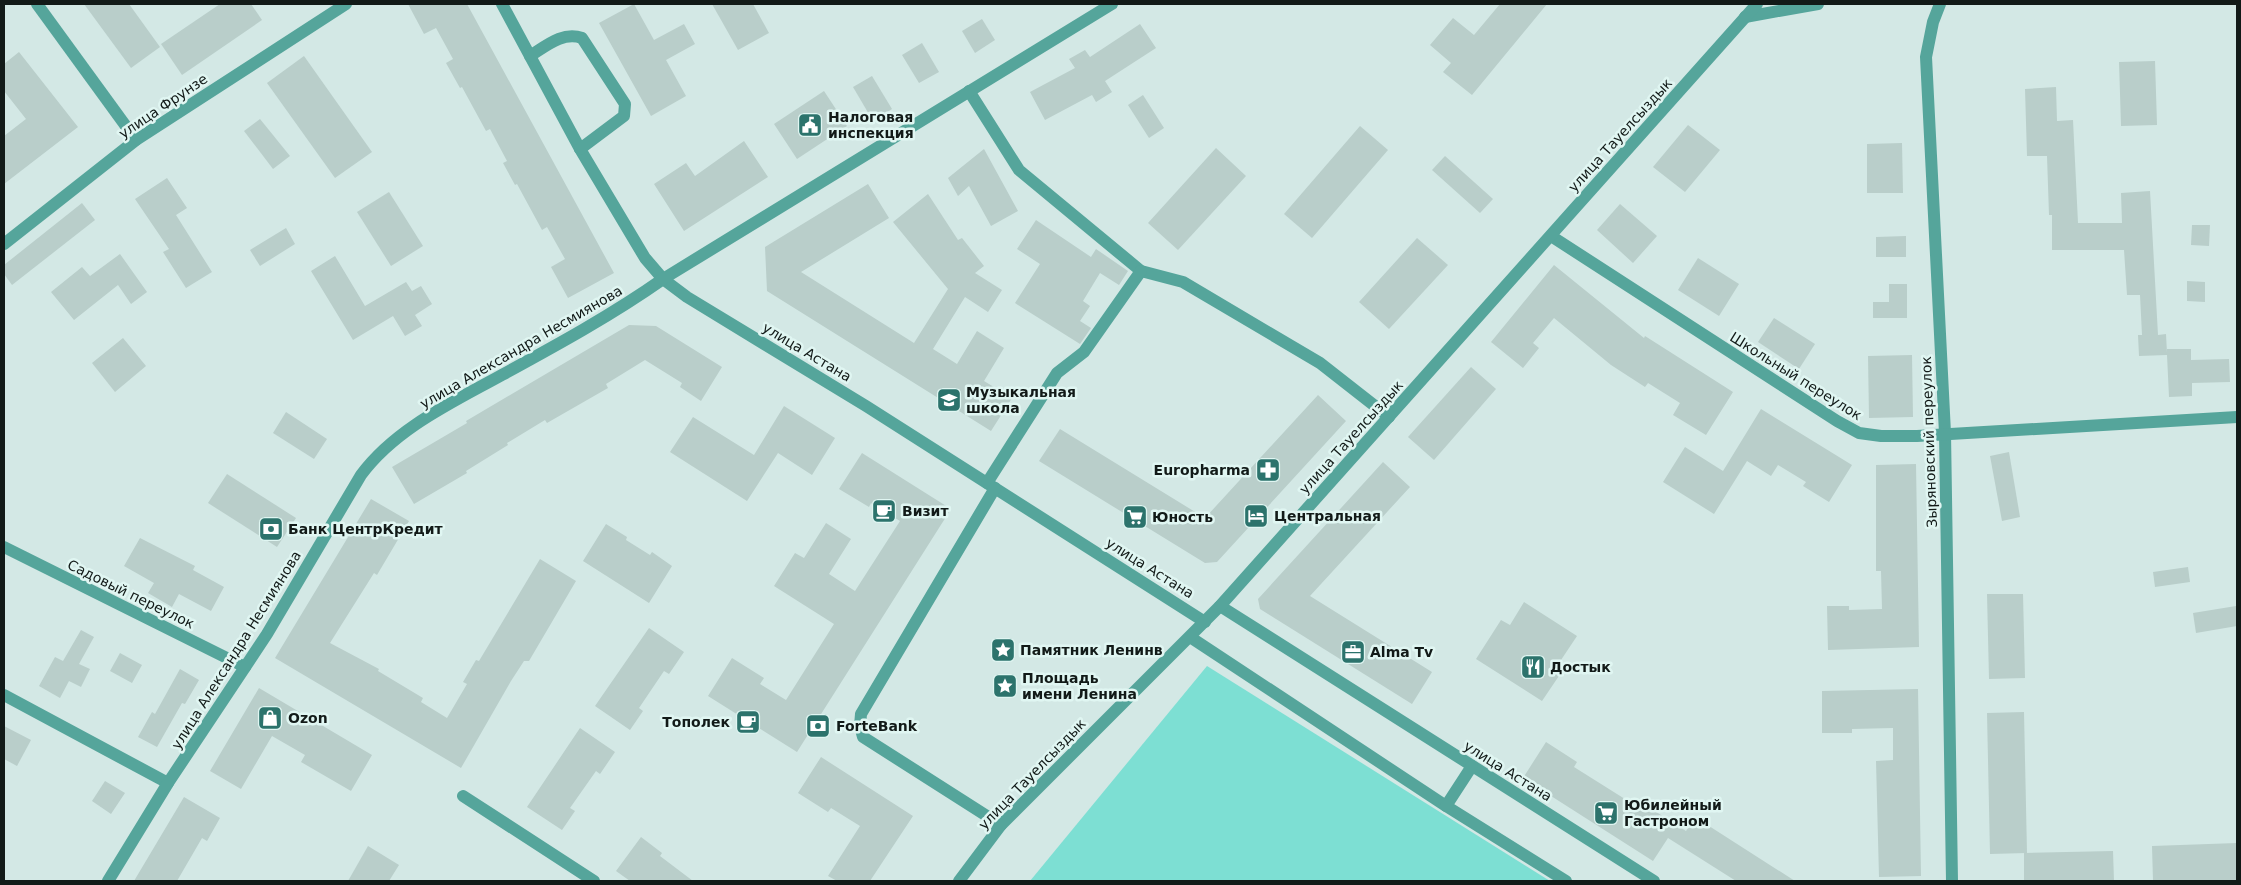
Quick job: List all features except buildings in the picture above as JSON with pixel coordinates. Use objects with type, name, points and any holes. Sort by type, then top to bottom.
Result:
[{"type":"street","points":[[37,4],[136,140]]},
{"type":"street","name":"улица Фрунзе","points":[[4,244],[136,140],[346,4]]},
{"type":"street","name":"улица Астана","points":[[502,4],[580,149],[645,258],[663,279],[687,297],[857,400],[1205,622]]},
{"type":"street","name":"улица Александра Несмиянова","points":[[108,881],[168,783],[245,667],[362,475],[374,457],[390,442],[447,406],[643,293],[1112,4]]},
{"type":"street","name":"улица Тауелсыздык","points":[[959,881],[1001,825],[1220,606],[1757,4]]},
{"type":"street","points":[[1745,17],[1818,4]]},
{"type":"street","name":"Зыряновский переулок","points":[[1940,4],[1933,22],[1926,57],[1945,433],[1952,881]]},
{"type":"street","points":[[530,56],[563,37],[574,35],[582,38],[625,104],[624,116],[580,149]]},
{"type":"street","points":[[969,91],[1019,170],[1141,272],[1183,282],[1320,363],[1388,417]]},
{"type":"street","name":"Школьный переулок","points":[[1551,236],[1804,400],[1859,433],[1881,436],[2237,417]]},
{"type":"street","points":[[1001,825],[863,737],[860,726],[861,714],[1057,373],[1084,352],[1141,272]]},
{"type":"street","name":"Садовый переулок","points":[[4,547],[245,667]]},
{"type":"street","name":"улица Астана","points":[[1220,606],[1654,881]]},
{"type":"street","points":[[1190,637],[1446,806],[1566,881]]},
{"type":"street","points":[[4,695],[168,783]]},
{"type":"street","points":[[1446,806],[1472,766]]},
{"type":"street","points":[[463,796],[594,881]]},
{"type":"shaded area","points":[[1207,666],[1550,881],[1030,881]]},
{"type":"place","name":"Налоговая инспекция","points":[[810,125]]},
{"type":"place","name":"Музыкальная школа","points":[[949,400]]},
{"type":"place","name":"Europharma","points":[[1268,470]]},
{"type":"place","name":"Визит","points":[[884,511]]},
{"type":"place","name":"Центральная","points":[[1256,516]]},
{"type":"place","name":"Юность","points":[[1135,517]]},
{"type":"place","name":"Банк ЦентрКредит","points":[[271,529]]},
{"type":"place","name":"Памятник Ленинв","points":[[1003,650]]},
{"type":"place","name":"Alma Tv","points":[[1353,652]]},
{"type":"place","name":"Достык","points":[[1533,667]]},
{"type":"place","name":"Площадь имени Ленина","points":[[1005,686]]},
{"type":"place","name":"Ozon","points":[[270,718]]},
{"type":"place","name":"Тополек","points":[[748,722]]},
{"type":"place","name":"ForteBank","points":[[818,726]]},
{"type":"place","name":"Юбилейный Гастроном","points":[[1606,813]]}]
